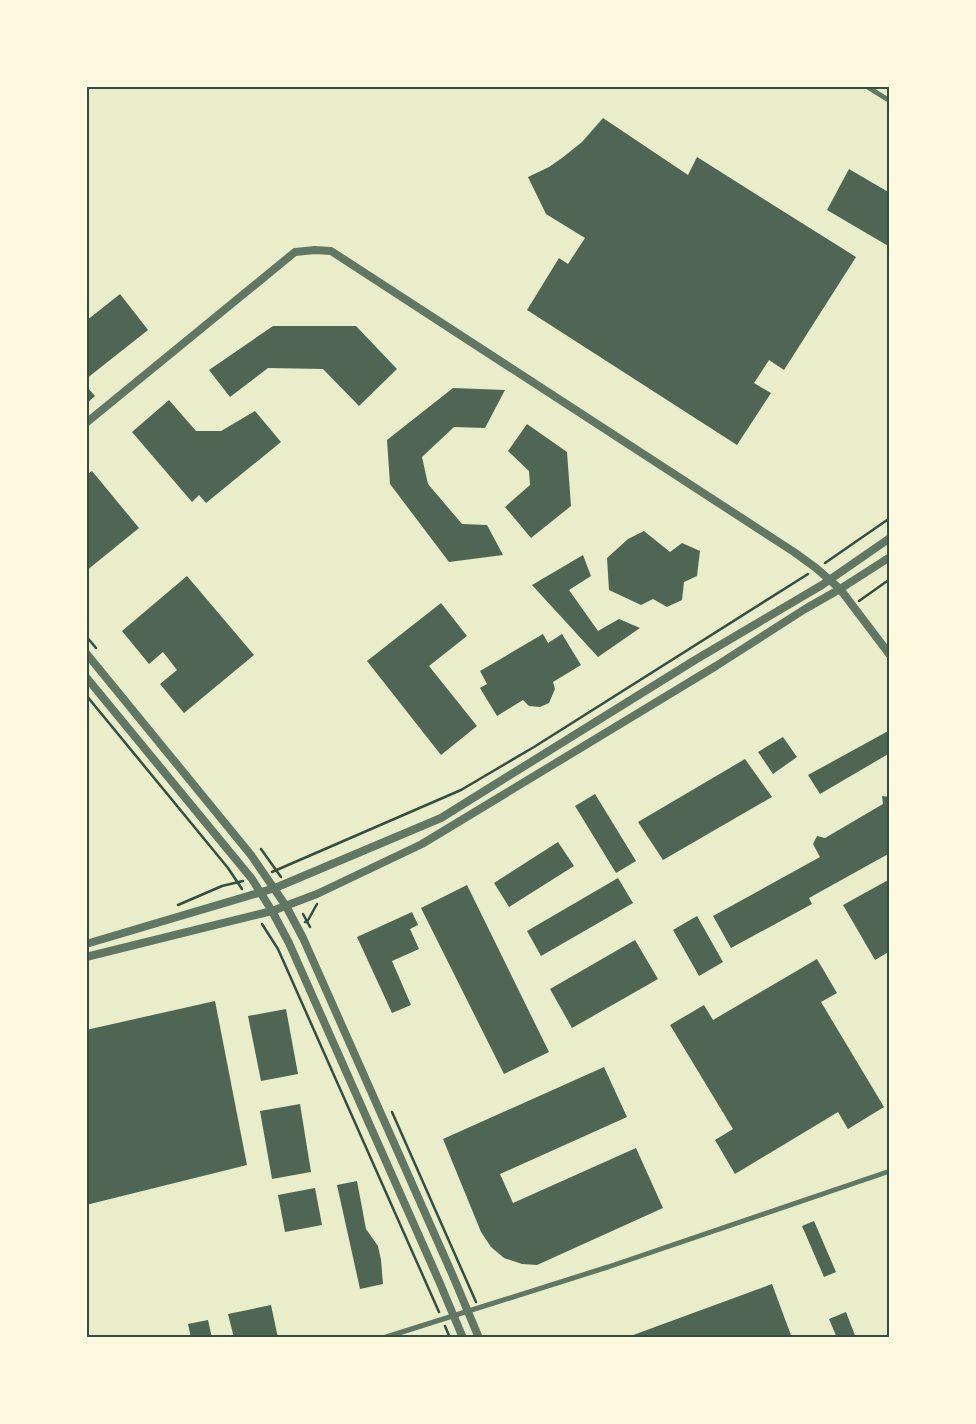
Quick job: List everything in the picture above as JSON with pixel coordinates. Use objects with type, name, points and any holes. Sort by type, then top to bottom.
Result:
[{"type":"street","points":[[866,86],[890,101]]},
{"type":"street","points":[[86,423],[296,252],[331,251],[794,552],[840,589],[890,656]]},
{"type":"street","points":[[86,944],[260,893],[441,818],[695,660],[830,580],[890,538]]},
{"type":"street","points":[[86,957],[272,911],[316,894],[422,844],[716,666],[805,608],[840,589],[890,557]]},
{"type":"street","points":[[86,653],[251,855],[286,906],[303,938],[479,1338]]},
{"type":"street","points":[[86,677],[252,879],[272,911],[289,943],[463,1338]]},
{"type":"street","points":[[383,1338],[608,1266],[890,1172]]},
{"type":"path","points":[[265,874],[461,790],[534,747],[816,568],[890,518]]},
{"type":"path","points":[[86,696],[228,868],[248,896]]},
{"type":"path","points":[[178,906],[222,886],[252,879]]},
{"type":"path","points":[[259,914],[262,924],[278,949],[450,1338]]},
{"type":"building","points":[[603,118],[688,175],[697,157],[856,257],[784,370],[769,360],[754,383],[771,393],[737,445],[527,310],[559,258],[568,264],[585,238],[546,214],[528,177],[549,167],[562,158],[582,142]]},
{"type":"building","points":[[849,169],[890,193],[890,247],[827,210]]},
{"type":"building","points":[[120,294],[148,330],[86,379],[86,321]]},
{"type":"building","points":[[273,326],[356,326],[397,369],[359,406],[323,369],[268,368],[230,397],[209,370]]},
{"type":"building","points":[[86,386],[95,396],[86,404]]},
{"type":"building","points":[[453,388],[505,390],[485,428],[454,427],[422,457],[428,484],[462,524],[487,525],[503,555],[449,562],[390,484],[387,440]]},
{"type":"building","points":[[169,400],[196,431],[221,431],[255,411],[281,442],[206,503],[199,495],[192,502],[132,432]]},
{"type":"building","points":[[527,424],[567,452],[571,506],[531,538],[505,507],[530,485],[529,471],[508,451]]},
{"type":"building","points":[[92,471],[139,528],[86,571],[86,475]]},
{"type":"building","points":[[644,531],[670,552],[682,543],[700,551],[697,576],[684,582],[682,600],[667,607],[653,599],[641,605],[609,590],[607,558],[628,539]]},
{"type":"building","points":[[583,555],[591,576],[569,590],[598,631],[619,619],[640,628],[598,657],[532,585]]},
{"type":"building","points":[[187,576],[254,655],[184,713],[160,684],[177,670],[163,652],[149,664],[122,631]]},
{"type":"building","points":[[441,603],[467,636],[429,666],[477,726],[441,755],[367,661]]},
{"type":"building","points":[[543,634],[548,643],[562,634],[581,665],[553,682],[555,689],[549,703],[540,707],[529,706],[523,700],[497,716],[480,688],[487,684],[480,671]]},
{"type":"building","points":[[890,730],[890,753],[820,794],[808,775]]},
{"type":"building","points":[[783,737],[797,757],[773,774],[758,752]]},
{"type":"building","points":[[745,759],[772,797],[663,860],[638,822]]},
{"type":"building","points":[[595,794],[636,861],[616,873],[575,806]]},
{"type":"building","points":[[882,796],[890,797],[890,853],[809,898],[812,904],[731,948],[713,916],[820,857],[813,844],[817,836],[825,838],[883,804]]},
{"type":"building","points":[[558,842],[574,866],[509,907],[494,883]]},
{"type":"building","points":[[618,878],[633,903],[541,956],[527,931]]},
{"type":"building","points":[[890,879],[890,951],[875,960],[843,905]]},
{"type":"building","points":[[467,885],[549,1052],[504,1074],[421,908]]},
{"type":"building","points":[[412,912],[418,925],[410,929],[419,949],[392,961],[411,1005],[392,1013],[357,937]]},
{"type":"building","points":[[697,916],[723,962],[699,976],[673,930]]},
{"type":"building","points":[[635,940],[658,979],[572,1028],[550,989]]},
{"type":"building","points":[[817,959],[837,993],[821,1002],[884,1107],[848,1129],[838,1112],[735,1174],[715,1140],[733,1129],[670,1025],[704,1005],[713,1020]]},
{"type":"building","points":[[215,1001],[247,1165],[86,1205],[86,1030]]},
{"type":"building","points":[[286,1009],[298,1074],[261,1081],[248,1016]]},
{"type":"building","points":[[604,1067],[627,1117],[500,1174],[513,1203],[636,1148],[663,1208],[537,1265],[522,1264],[504,1258],[491,1247],[481,1232],[443,1139]]},
{"type":"building","points":[[300,1104],[311,1172],[272,1179],[260,1111]]},
{"type":"building","points":[[357,1181],[366,1229],[378,1246],[383,1284],[360,1289],[337,1185]]},
{"type":"building","points":[[315,1188],[322,1225],[285,1232],[278,1195]]},
{"type":"building","points":[[814,1221],[836,1272],[824,1277],[802,1226]]},
{"type":"building","points":[[772,1284],[792,1338],[625,1338]]},
{"type":"building","points":[[271,1305],[278,1338],[234,1338],[228,1314]]},
{"type":"building","points":[[846,1312],[856,1338],[837,1338],[829,1319]]},
{"type":"building","points":[[208,1320],[212,1338],[191,1338],[188,1324]]}]
